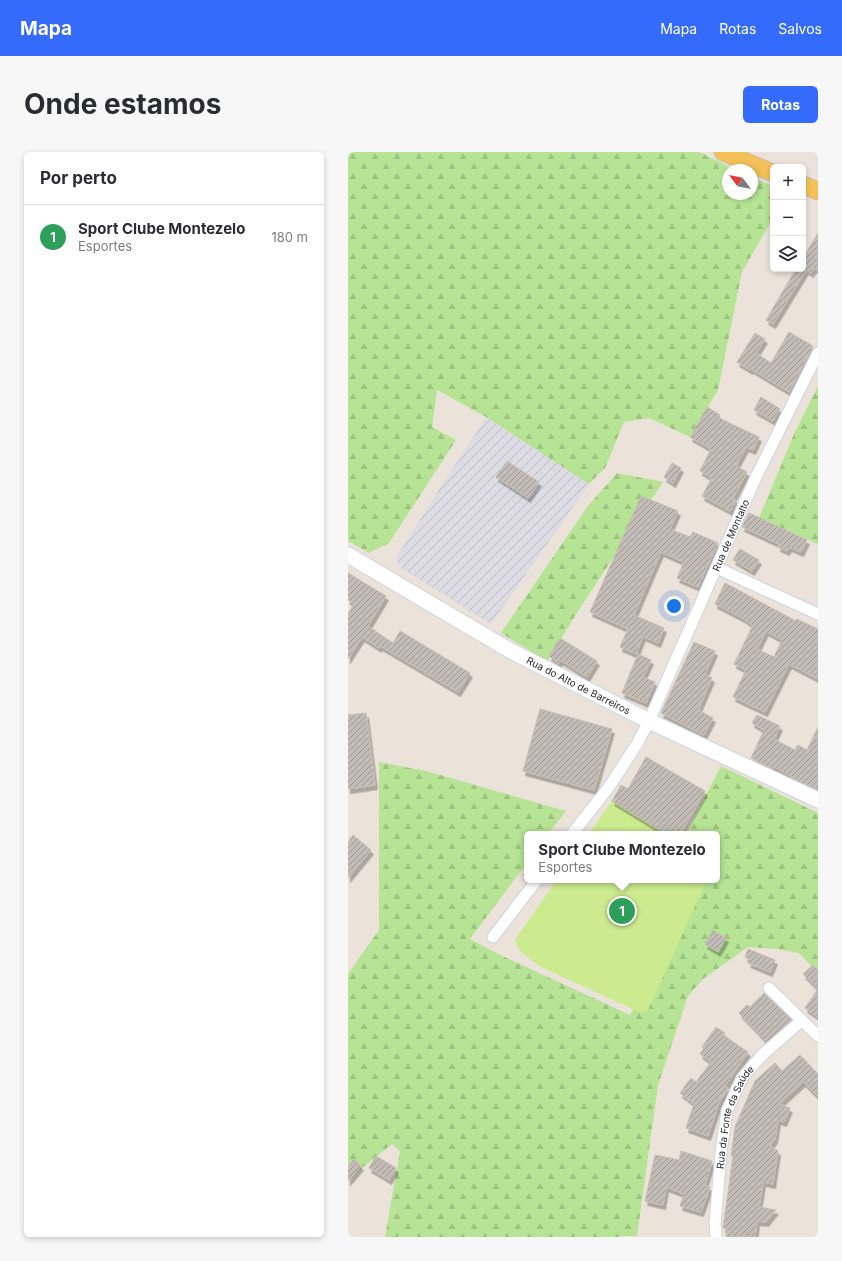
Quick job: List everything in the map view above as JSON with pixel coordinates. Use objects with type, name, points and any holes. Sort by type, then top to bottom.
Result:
[{"type":"main road","points":[[723,152],[770,172]]},
{"type":"main road","points":[[806,186],[818,191]]},
{"type":"street","name":"Rua de Montalto","points":[[574,831],[609,787],[637,744],[649,721],[756,477],[818,353]]},
{"type":"street","name":"Rua do Alto de Barreiros","points":[[348,555],[511,651],[649,721],[818,800]]},
{"type":"street","points":[[717,568],[818,614]]},
{"type":"street","points":[[493,937],[535,883]]},
{"type":"street","points":[[770,988],[818,1036]]},
{"type":"street","name":"Rua da Fonte da Saúde","points":[[716,1237],[715,1223],[721,1153],[727,1111],[742,1078],[761,1056],[802,1020]]},
{"type":"shaded area","points":[[486,417],[589,484],[491,624],[399,567],[396,557]]},
{"type":"green space","points":[[348,152],[699,152],[724,164],[722,164],[722,200],[758,200],[758,180],[770,185],[770,223],[742,272],[718,390],[690,437],[649,418],[624,422],[605,468],[589,484],[486,417],[437,390],[432,427],[456,440],[389,543],[369,553],[348,541]]},
{"type":"green space","points":[[818,386],[818,544],[759,518],[794,434]]},
{"type":"green space","points":[[617,473],[663,482],[547,661],[501,633],[588,506]]},
{"type":"green space","points":[[379,762],[426,771],[566,811],[550,831],[524,831],[524,867],[470,939],[496,953],[630,1015],[700,883],[720,883],[720,831],[688,831],[721,766],[818,813],[818,973],[799,953],[777,949],[748,947],[703,979],[688,996],[658,1085],[637,1236],[385,1237],[400,1151],[392,1144],[348,1179],[348,974],[379,930]]},
{"type":"green space","points":[[612,801],[662,831],[591,831]]},
{"type":"green space","points":[[555,883],[706,883],[648,1010],[641,1013],[539,966],[518,949],[515,940]]},
{"type":"building","points":[[818,233],[818,271],[814,268],[811,273],[806,270],[806,253]]},
{"type":"building","points":[[794,272],[805,272],[773,324],[766,320]]},
{"type":"building","points":[[789,332],[813,346],[789,392],[737,362],[755,333],[765,339],[756,353],[771,363]]},
{"type":"building","points":[[761,397],[780,409],[773,421],[754,410]]},
{"type":"building","points":[[707,407],[720,415],[719,418],[759,437],[753,450],[746,447],[736,466],[747,472],[733,498],[736,500],[730,511],[702,496],[712,478],[700,471],[711,449],[690,437]]},
{"type":"building","points":[[507,461],[539,482],[528,498],[496,477]]},
{"type":"building","points":[[672,463],[681,468],[673,483],[664,477]]},
{"type":"building","points":[[641,496],[678,511],[670,529],[690,537],[693,532],[718,543],[698,587],[677,578],[684,562],[661,552],[634,615],[664,628],[658,643],[643,636],[636,654],[620,647],[628,629],[590,612]]},
{"type":"building","points":[[749,513],[807,540],[801,552],[789,547],[787,551],[778,547],[779,544],[742,527]]},
{"type":"building","points":[[740,549],[759,560],[752,571],[733,560]]},
{"type":"building","points":[[348,573],[386,596],[368,626],[393,643],[400,631],[470,673],[458,692],[362,637],[348,659],[348,614],[354,604],[348,600]]},
{"type":"building","points":[[725,583],[796,621],[797,619],[818,629],[818,679],[789,664],[765,712],[733,697],[746,670],[734,664],[753,625],[715,604]],"holes":[[[766,631],[782,640],[774,657],[757,649]]]},
{"type":"building","points":[[560,638],[597,661],[587,677],[560,660],[559,663],[549,656]]},
{"type":"building","points":[[694,642],[715,651],[705,674],[712,678],[699,708],[699,710],[713,718],[704,735],[661,713]]},
{"type":"building","points":[[638,654],[651,660],[643,677],[655,682],[646,703],[622,693]]},
{"type":"building","points":[[540,709],[612,729],[594,790],[523,771]]},
{"type":"building","points":[[366,713],[375,785],[348,789],[348,715]]},
{"type":"building","points":[[757,715],[780,726],[774,739],[795,750],[798,745],[807,750],[818,727],[818,789],[804,784],[775,767],[773,769],[751,758],[764,730],[752,723]]},
{"type":"building","points":[[646,757],[705,791],[682,831],[661,831],[612,801],[621,785],[628,789]]},
{"type":"building","points":[[353,835],[371,850],[348,878],[348,842]]},
{"type":"building","points":[[713,930],[726,938],[718,952],[705,944]]},
{"type":"building","points":[[748,949],[775,960],[770,972],[748,963],[750,960],[745,957]]},
{"type":"building","points":[[813,965],[818,970],[818,989],[803,974]]},
{"type":"building","points":[[818,989],[818,1017],[805,1008]]},
{"type":"building","points":[[764,993],[792,1020],[767,1042],[739,1013],[747,1005],[750,1007]]},
{"type":"building","points":[[716,1027],[725,1033],[723,1035],[748,1052],[725,1086],[729,1089],[720,1100],[708,1136],[686,1128],[694,1104],[680,1093],[691,1078],[696,1082],[711,1062],[700,1054],[704,1048],[702,1047]]},
{"type":"building","points":[[800,1055],[818,1074],[818,1097],[803,1082],[779,1104],[790,1108],[784,1122],[778,1120],[775,1139],[770,1146],[778,1151],[773,1184],[763,1182],[759,1207],[776,1210],[766,1222],[757,1221],[755,1237],[726,1237],[727,1229],[723,1228],[733,1156],[731,1156],[735,1127],[755,1081],[775,1063],[782,1071]]},
{"type":"building","points":[[681,1151],[712,1161],[705,1185],[710,1187],[701,1212],[680,1206],[684,1194],[666,1187],[663,1205],[645,1201],[655,1155],[679,1160]]},
{"type":"building","points":[[376,1156],[396,1168],[389,1180],[369,1168]]},
{"type":"building","points":[[354,1159],[361,1166],[348,1181],[348,1166]]},
{"type":"place","name":"Sport Clube Montezelo","points":[[622,911]]}]
